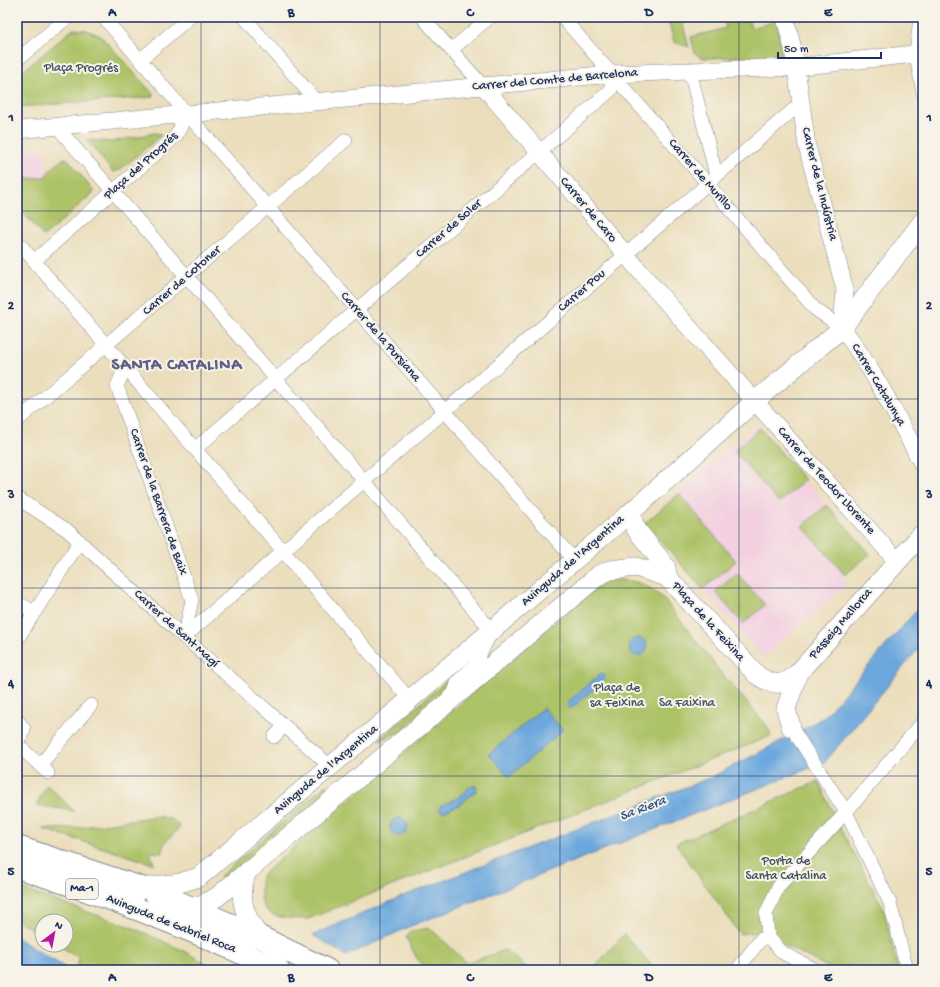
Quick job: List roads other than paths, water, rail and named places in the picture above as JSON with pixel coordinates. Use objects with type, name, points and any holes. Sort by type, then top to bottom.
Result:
[{"type":"highway","name":"Avinguda de Gabriel Roca","points":[[17,847],[148,897],[213,940],[278,970]]},
{"type":"highway","name":"Avinguda de Gabriel Roca","points":[[17,867],[194,908],[260,937],[327,970]]},
{"type":"main road","name":"Avinguda de l'Argentina","points":[[199,877],[492,631],[630,513],[755,401],[842,328],[923,221]]},
{"type":"main road","points":[[630,513],[636,529],[666,567],[667,577]]},
{"type":"main road","name":"Passeig Mallorca","points":[[791,727],[786,709],[798,673],[923,533]]},
{"type":"main road","name":"Plaça de la Feixina","points":[[610,570],[636,567],[667,577],[748,665],[765,681],[782,684],[791,680],[798,673]]},
{"type":"main road","name":"Avinguda de l'Argentina","points":[[194,908],[216,897],[599,574],[610,570]]},
{"type":"main road","points":[[330,766],[347,767],[376,762]]},
{"type":"main road","points":[[247,871],[242,886],[242,902],[247,917],[260,937]]},
{"type":"main road","points":[[148,897],[180,883],[199,877]]},
{"type":"main road","points":[[199,877],[194,895],[194,908],[197,918],[213,940]]},
{"type":"street","points":[[17,60],[68,17]]},
{"type":"street","name":"Carrer de la Pursiana","points":[[103,17],[574,560]]},
{"type":"street","points":[[140,60],[190,17]]},
{"type":"street","points":[[244,17],[316,101]]},
{"type":"street","name":"Carrer de Caro","points":[[422,17],[484,87],[625,254],[755,401]]},
{"type":"street","points":[[451,50],[490,17]]},
{"type":"street","name":"Carrer de Murillo","points":[[562,17],[611,74],[712,179],[814,310],[842,328]]},
{"type":"street","name":"Carrer de la Indústria","points":[[785,17],[796,67],[807,146],[845,290],[842,328]]},
{"type":"street","points":[[920,17],[919,53],[923,93]]},
{"type":"street","name":"Carrer del Comte de Barcelona","points":[[187,114],[611,74],[796,67],[919,53]]},
{"type":"street","points":[[690,71],[712,179]]},
{"type":"street","name":"Carrer de Soler","points":[[195,449],[611,90],[611,74]]},
{"type":"street","name":"Carrer Pou","points":[[184,637],[801,103]]},
{"type":"street","name":"Plaça del Progrés","points":[[17,130],[187,114]]},
{"type":"street","name":"Plaça del Progrés","points":[[34,261],[176,136],[187,114]]},
{"type":"street","points":[[57,127],[492,631],[474,666],[458,681],[452,697]]},
{"type":"street","name":"Carrer de Cotoner","points":[[17,422],[346,140]]},
{"type":"street","points":[[17,241],[410,700]]},
{"type":"street","name":"Carrer Catalunya","points":[[842,328],[854,344],[895,412],[923,465]]},
{"type":"street","name":"Carrer de la Barrera de Baix","points":[[125,368],[117,386],[192,600],[184,637]]},
{"type":"street","name":"Carrer de Teodor Llorente","points":[[755,401],[897,561]]},
{"type":"street","name":"Carrer de Sant Magí","points":[[17,498],[67,530],[80,541],[184,637],[330,766]]},
{"type":"street","points":[[17,640],[80,541]]},
{"type":"street","points":[[18,604],[34,612]]},
{"type":"street","points":[[17,719],[24,729],[17,743],[44,769],[91,705]]},
{"type":"street","points":[[816,970],[783,953],[768,936],[766,914],[778,887],[846,812],[923,722]]},
{"type":"street","points":[[274,737],[284,726]]},
{"type":"street","points":[[791,727],[846,812],[890,903],[907,970]]},
{"type":"street","points":[[737,970],[761,939],[768,936]]},
{"type":"water","name":"Sa Riera","points":[[923,603],[923,643],[825,762],[411,926],[346,956],[313,935],[401,897],[712,777],[802,730],[824,717]]},
{"type":"water","points":[[638,638],[644,641],[647,647],[644,653],[638,656],[632,653],[629,647],[632,641]]},
{"type":"water","points":[[600,674],[605,675],[604,680],[572,708],[568,707],[567,703]]},
{"type":"water","points":[[543,708],[563,730],[509,777],[489,754]]},
{"type":"water","points":[[474,785],[477,787],[476,791],[459,805],[443,812],[439,810],[440,806],[456,799]]},
{"type":"water","points":[[399,818],[405,821],[408,827],[405,833],[399,836],[393,833],[390,827],[393,821]]},
{"type":"water","points":[[17,938],[34,948],[34,953],[41,953],[69,970],[17,970]]},
{"type":"district","name":"SANTA CATALINA","points":[[177,366]]},
{"type":"park label","name":"Plaça Progrés","points":[[81,68]]},
{"type":"park label","name":"Plaça de sa Feixina","points":[[617,696]]},
{"type":"park label","name":"Sa Faixina","points":[[687,703]]},
{"type":"park label","name":"Porta de Santa Catalina","points":[[786,868]]}]
